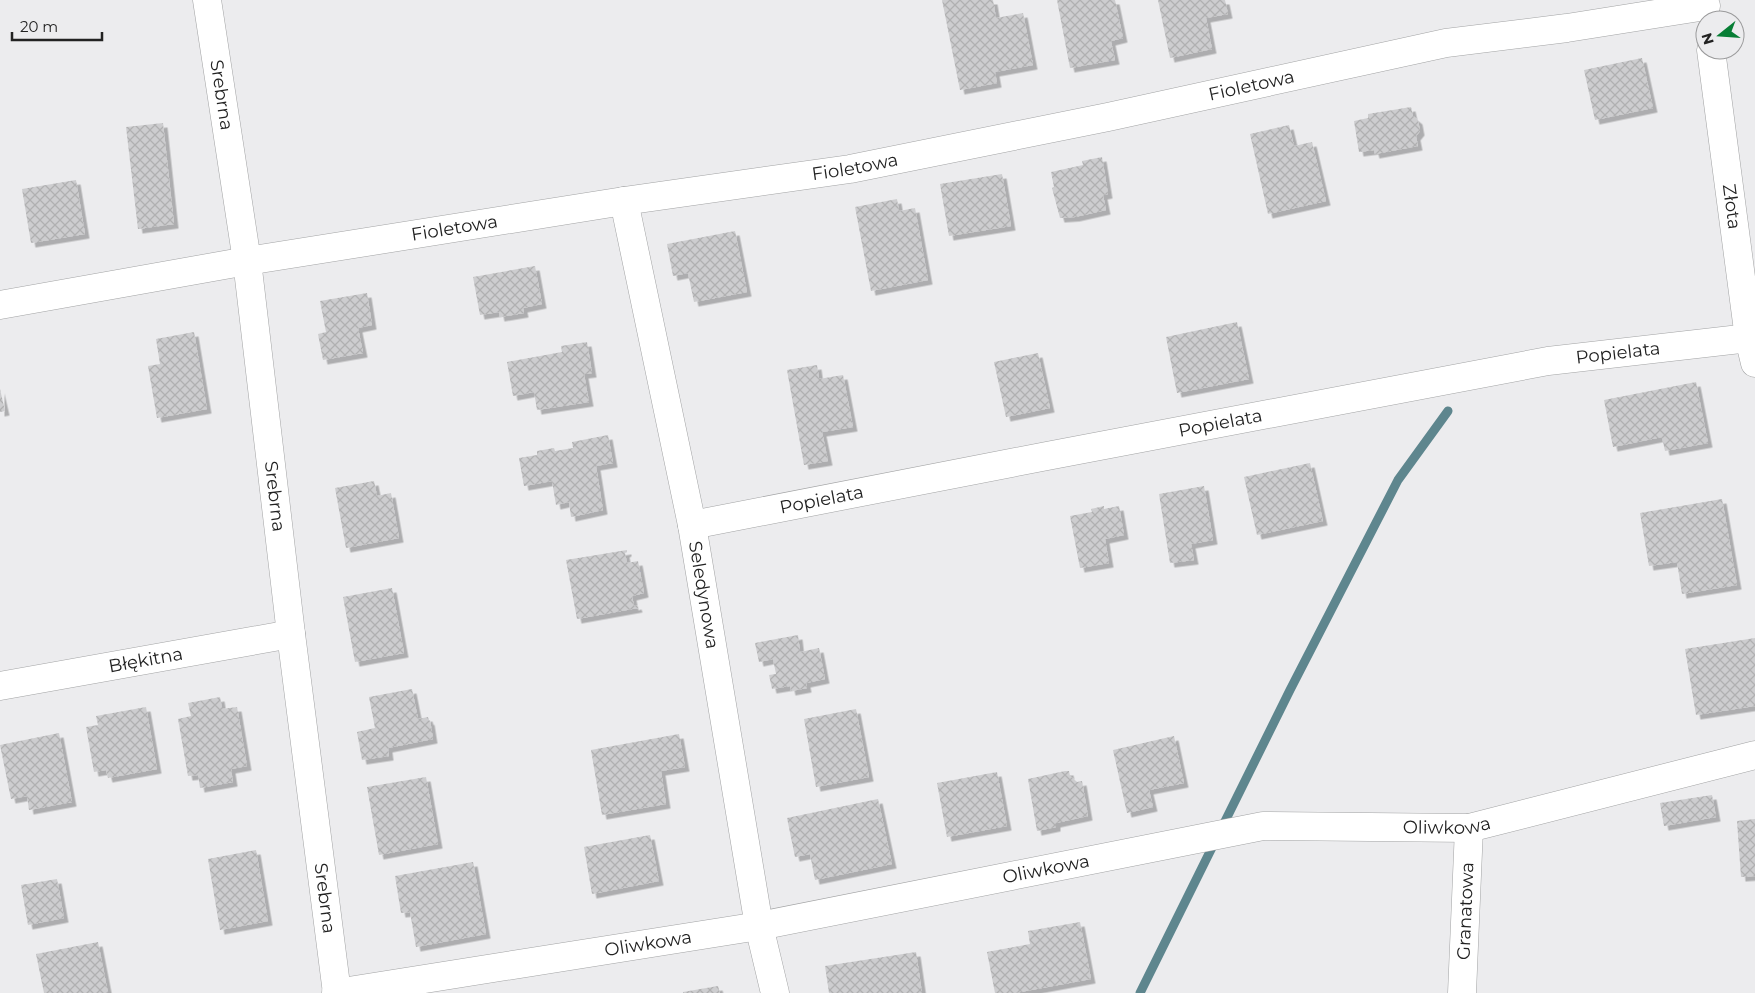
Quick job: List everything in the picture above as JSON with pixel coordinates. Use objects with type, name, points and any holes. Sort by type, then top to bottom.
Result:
[{"type":"street","name":"Srebrna","points":[[207,0],[246,261],[336,993]]},
{"type":"street","name":"Fioletowa","points":[[0,305],[246,261],[624,201],[850,169],[1108,117],[1446,43],[1706,9]]},
{"type":"street","name":"Złota","points":[[1712,60],[1752,351]]},
{"type":"street","name":"Seledynowa","points":[[624,201],[692,525],[760,926],[775,993]]},
{"type":"street","name":"Popielata","points":[[692,525],[1548,361],[1752,351]]},
{"type":"street","name":"Błękitna","points":[[0,686],[291,634]]},
{"type":"street","name":"Oliwkowa","points":[[336,993],[760,926],[1263,826],[1469,828],[1755,755]]},
{"type":"street","name":"Granatowa","points":[[1462,993],[1469,828]]},
{"type":"building","points":[[942,0],[993,0],[996,18],[1023,13],[1033,65],[995,72],[997,83],[960,90]]},
{"type":"building","points":[[1057,0],[1115,0],[1123,38],[1111,41],[1115,60],[1070,68]]},
{"type":"building","points":[[1158,0],[1225,0],[1228,14],[1206,18],[1212,49],[1170,58]]},
{"type":"building","points":[[1642,58],[1653,108],[1595,120],[1584,70]]},
{"type":"building","points":[[1411,107],[1413,116],[1418,120],[1420,131],[1416,136],[1418,146],[1375,154],[1374,150],[1359,152],[1354,121],[1368,118],[1368,114]]},
{"type":"building","points":[[163,123],[174,224],[138,229],[126,127]]},
{"type":"building","points":[[1289,125],[1294,146],[1312,142],[1326,201],[1268,214],[1250,134]]},
{"type":"building","points":[[1102,157],[1108,194],[1103,195],[1106,210],[1075,217],[1060,218],[1052,188],[1054,187],[1051,172],[1083,165],[1082,161]]},
{"type":"building","points":[[1002,174],[1011,226],[949,236],[940,184]]},
{"type":"building","points":[[76,180],[85,234],[31,243],[22,189]]},
{"type":"building","points":[[897,199],[899,211],[915,208],[928,280],[871,291],[855,207]]},
{"type":"building","points":[[735,231],[747,292],[694,302],[688,273],[673,276],[667,244]]},
{"type":"building","points":[[535,266],[542,304],[523,308],[524,313],[500,317],[499,312],[480,315],[473,277]]},
{"type":"building","points":[[367,293],[372,325],[358,328],[363,353],[323,360],[318,334],[326,332],[320,301]]},
{"type":"building","points":[[1237,322],[1249,379],[1177,393],[1166,337]]},
{"type":"building","points":[[194,332],[207,409],[157,418],[148,366],[160,364],[156,339]]},
{"type":"building","points":[[587,342],[592,373],[584,374],[589,402],[537,410],[534,392],[513,396],[507,362],[562,352],[561,346]]},
{"type":"building","points":[[1038,353],[1050,408],[1006,417],[994,362]]},
{"type":"building","points":[[817,365],[819,379],[843,375],[853,427],[822,432],[828,461],[804,465],[787,370]]},
{"type":"building","points":[[1696,382],[1708,443],[1665,451],[1662,437],[1613,447],[1604,400]]},
{"type":"building","points":[[0,389],[5,411],[0,412]]},
{"type":"building","points":[[608,435],[613,463],[596,466],[603,510],[571,517],[569,502],[556,505],[552,481],[524,486],[519,458],[537,455],[537,451],[554,448],[555,451],[573,448],[572,442]]},
{"type":"building","points":[[1310,463],[1323,521],[1257,535],[1244,477]]},
{"type":"building","points":[[374,481],[377,496],[391,493],[399,538],[346,548],[335,488]]},
{"type":"building","points":[[1204,486],[1213,540],[1191,544],[1194,560],[1170,563],[1159,494]]},
{"type":"building","points":[[1722,499],[1737,585],[1682,594],[1677,562],[1649,566],[1640,513]]},
{"type":"building","points":[[1104,506],[1104,509],[1119,506],[1124,535],[1105,539],[1109,563],[1080,568],[1070,516],[1092,512],[1091,509]]},
{"type":"building","points":[[627,550],[625,553],[627,563],[638,561],[644,593],[632,596],[634,606],[637,605],[638,608],[577,619],[566,560]]},
{"type":"building","points":[[392,588],[404,653],[355,662],[343,597]]},
{"type":"building","points":[[798,635],[800,652],[819,648],[825,679],[806,683],[807,688],[791,691],[790,686],[772,689],[769,675],[776,674],[773,659],[759,662],[755,643]]},
{"type":"building","points":[[1755,638],[1755,706],[1696,715],[1685,649]]},
{"type":"building","points":[[412,689],[418,719],[428,717],[433,739],[388,748],[389,756],[362,760],[357,732],[375,728],[369,697]]},
{"type":"building","points":[[220,697],[222,709],[237,707],[247,766],[231,769],[233,782],[200,788],[198,775],[188,776],[178,719],[191,716],[188,703]]},
{"type":"building","points":[[146,707],[157,769],[108,778],[106,770],[94,772],[86,727],[98,725],[96,716]]},
{"type":"building","points":[[856,709],[869,777],[816,787],[804,719]]},
{"type":"building","points":[[59,733],[72,802],[29,810],[27,796],[11,799],[0,745]]},
{"type":"building","points":[[679,734],[685,767],[661,771],[666,804],[602,815],[591,750]]},
{"type":"building","points":[[1174,736],[1184,783],[1149,790],[1153,807],[1127,813],[1113,750]]},
{"type":"building","points":[[1069,771],[1070,776],[1077,782],[1082,781],[1088,816],[1056,823],[1056,827],[1037,831],[1028,779]]},
{"type":"building","points":[[997,772],[1007,826],[947,837],[937,783]]},
{"type":"building","points":[[426,777],[438,844],[379,855],[367,787]]},
{"type":"building","points":[[1712,795],[1716,817],[1664,826],[1660,803]]},
{"type":"building","points":[[878,799],[892,864],[815,880],[810,854],[795,857],[787,818]]},
{"type":"building","points":[[1755,819],[1755,876],[1741,877],[1737,821]]},
{"type":"building","points":[[650,835],[659,881],[592,894],[584,847]]},
{"type":"building","points":[[256,850],[268,921],[220,930],[208,859]]},
{"type":"building","points":[[473,862],[486,934],[416,947],[410,912],[401,913],[395,876]]},
{"type":"building","points":[[57,879],[64,918],[28,925],[21,885]]},
{"type":"building","points":[[1080,922],[1091,979],[1015,993],[995,993],[987,952],[1030,944],[1028,931]]},
{"type":"building","points":[[98,942],[108,993],[44,993],[36,954]]},
{"type":"building","points":[[916,952],[922,993],[829,993],[825,966]]},
{"type":"building","points":[[718,986],[720,993],[683,993],[683,992]]},
{"type":"waterway","points":[[1140,993],[1290,690],[1398,480],[1448,411]]}]
